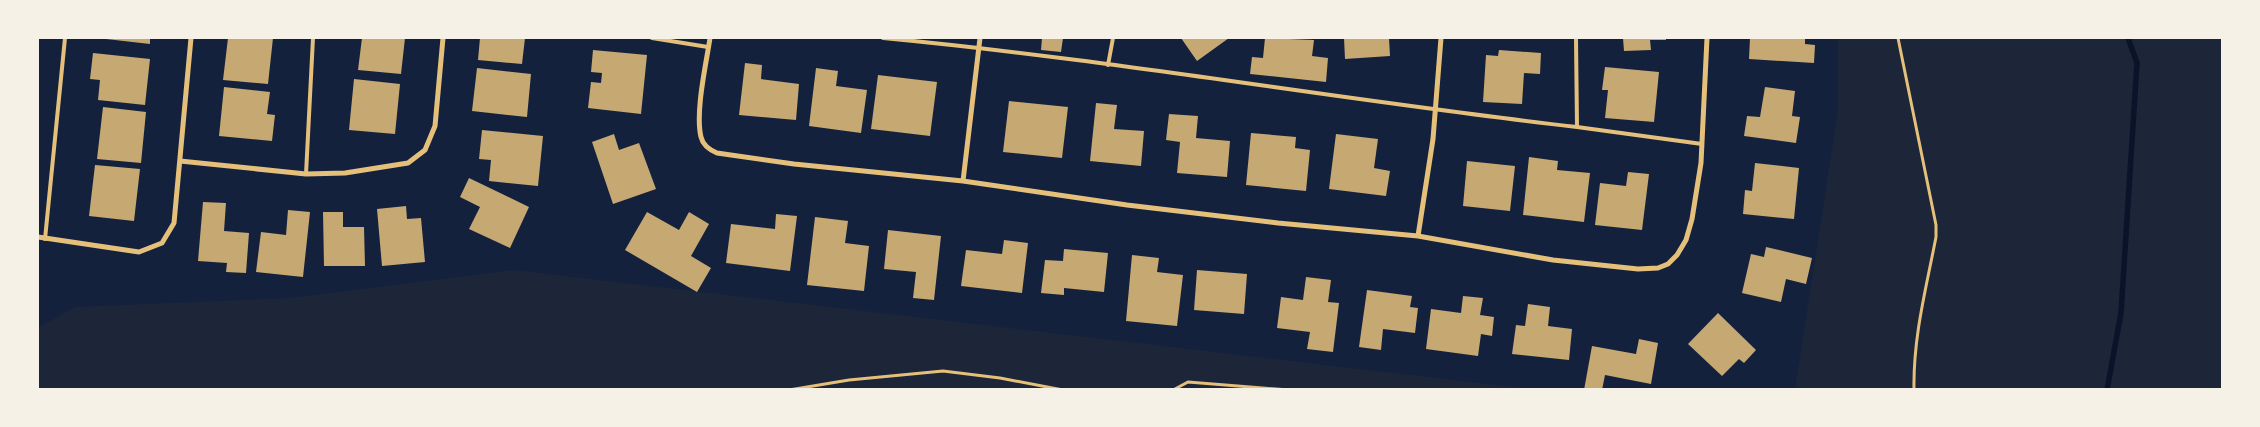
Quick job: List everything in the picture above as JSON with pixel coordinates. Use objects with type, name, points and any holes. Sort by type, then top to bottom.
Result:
[{"type":"street","points":[[38,236],[140,252],[162,243],[174,223],[191,38]]},
{"type":"street","points":[[180,161],[306,174],[345,173],[408,163],[426,150],[435,126],[443,38]]},
{"type":"street","points":[[710,38],[700,111],[701,138],[707,148],[717,154],[794,164],[963,181],[1127,205],[1278,224],[1418,236],[1553,260],[1638,269],[1658,268],[1668,264],[1677,255],[1686,240],[1692,220],[1702,144],[1707,38]]},
{"type":"street","points":[[963,181],[980,38]]},
{"type":"street","points":[[1418,236],[1436,111],[1441,38]]},
{"type":"lane","points":[[45,238],[65,38]]},
{"type":"lane","points":[[306,174],[313,38]]},
{"type":"lane","points":[[652,38],[708,47]]},
{"type":"lane","points":[[883,38],[979,47],[1436,111],[1702,144]]},
{"type":"lane","points":[[1108,65],[1113,38]]},
{"type":"lane","points":[[1576,38],[1577,127]]},
{"type":"path","points":[[1898,38],[1936,225],[1936,237],[1917,334],[1914,390]]},
{"type":"path","points":[[789,390],[849,380],[943,371],[1007,379],[1063,390]]},
{"type":"path","points":[[1173,390],[1188,382],[1289,390]]},
{"type":"shaded area","points":[[1838,38],[2222,38],[2222,389],[1795,390],[1838,111]]},
{"type":"shaded area","points":[[513,270],[1531,389],[38,390],[38,328],[75,307],[290,298]]},
{"type":"building","points":[[150,38],[150,44],[106,39]]},
{"type":"building","points":[[228,38],[273,38],[268,84],[223,80]]},
{"type":"building","points":[[362,38],[405,38],[401,74],[358,70]]},
{"type":"building","points":[[480,38],[525,38],[522,64],[478,60]]},
{"type":"building","points":[[1042,38],[1063,38],[1061,52],[1041,50]]},
{"type":"building","points":[[1181,38],[1229,38],[1197,61]]},
{"type":"building","points":[[1265,38],[1314,40],[1312,56],[1328,58],[1326,82],[1250,74],[1252,57],[1263,58]]},
{"type":"building","points":[[1344,38],[1389,38],[1390,56],[1345,59]]},
{"type":"building","points":[[1623,38],[1666,38],[1666,40],[1650,40],[1651,50],[1624,51]]},
{"type":"building","points":[[1750,38],[1805,38],[1805,44],[1815,45],[1814,63],[1749,59]]},
{"type":"building","points":[[593,50],[647,55],[641,114],[588,108],[591,82],[601,83],[602,73],[591,72]]},
{"type":"building","points":[[1499,50],[1541,53],[1540,74],[1524,73],[1522,104],[1483,102],[1486,55],[1498,56]]},
{"type":"building","points":[[93,53],[150,59],[145,105],[98,100],[100,80],[90,79]]},
{"type":"building","points":[[745,63],[762,65],[761,79],[799,84],[796,120],[739,115]]},
{"type":"building","points":[[1605,67],[1659,72],[1654,122],[1605,118],[1608,90],[1602,90]]},
{"type":"building","points":[[477,68],[531,74],[527,117],[472,111]]},
{"type":"building","points":[[816,68],[838,71],[836,86],[867,90],[861,133],[809,126]]},
{"type":"building","points":[[878,75],[937,82],[930,136],[871,129]]},
{"type":"building","points":[[354,79],[400,84],[395,134],[349,130]]},
{"type":"building","points":[[224,87],[270,92],[267,114],[275,115],[272,141],[219,136]]},
{"type":"building","points":[[1765,87],[1795,91],[1792,116],[1800,117],[1796,143],[1744,136],[1747,116],[1760,117]]},
{"type":"building","points":[[1009,101],[1068,107],[1062,158],[1003,152]]},
{"type":"building","points":[[1096,103],[1117,105],[1114,129],[1144,131],[1141,166],[1090,161]]},
{"type":"building","points":[[103,107],[146,112],[141,163],[97,159]]},
{"type":"building","points":[[1169,114],[1198,116],[1196,138],[1230,141],[1227,177],[1177,173],[1180,142],[1166,140]]},
{"type":"building","points":[[482,130],[543,136],[538,186],[489,181],[491,160],[479,159]]},
{"type":"building","points":[[1251,133],[1296,137],[1295,148],[1310,150],[1306,191],[1246,185]]},
{"type":"building","points":[[614,134],[619,150],[639,143],[656,189],[613,204],[592,142]]},
{"type":"building","points":[[1336,134],[1378,139],[1374,168],[1390,171],[1386,196],[1329,189]]},
{"type":"building","points":[[1529,157],[1558,161],[1557,170],[1590,173],[1584,222],[1523,215]]},
{"type":"building","points":[[1467,161],[1515,166],[1510,211],[1463,206]]},
{"type":"building","points":[[1755,163],[1799,168],[1794,219],[1743,214],[1745,190],[1752,191]]},
{"type":"building","points":[[95,165],[140,169],[134,221],[89,216]]},
{"type":"building","points":[[1628,172],[1649,174],[1642,230],[1595,225],[1600,183],[1626,186]]},
{"type":"building","points":[[469,178],[529,207],[510,248],[469,229],[480,207],[460,197]]},
{"type":"building","points":[[203,202],[226,203],[224,231],[249,233],[246,273],[226,272],[227,263],[198,261]]},
{"type":"building","points":[[406,206],[407,219],[421,218],[425,262],[382,266],[377,209]]},
{"type":"building","points":[[288,210],[310,212],[303,277],[256,272],[261,232],[286,235]]},
{"type":"building","points":[[323,212],[343,212],[343,227],[364,227],[365,266],[324,266]]},
{"type":"building","points":[[647,212],[679,230],[689,212],[709,224],[691,256],[711,268],[697,292],[625,250]]},
{"type":"building","points":[[776,214],[797,216],[790,271],[726,263],[731,224],[775,229]]},
{"type":"building","points":[[815,217],[848,221],[845,243],[869,246],[864,291],[807,285]]},
{"type":"building","points":[[888,230],[941,236],[934,300],[913,298],[916,272],[884,269]]},
{"type":"building","points":[[1004,240],[1028,243],[1022,293],[961,286],[966,250],[1002,254]]},
{"type":"building","points":[[1766,247],[1812,258],[1806,284],[1786,279],[1781,302],[1742,293],[1751,254],[1764,257]]},
{"type":"building","points":[[1064,249],[1108,253],[1104,292],[1064,288],[1064,295],[1041,293],[1045,260],[1063,261]]},
{"type":"building","points":[[1132,255],[1159,258],[1157,272],[1183,275],[1177,326],[1126,321]]},
{"type":"building","points":[[1197,270],[1247,274],[1244,314],[1194,310]]},
{"type":"building","points":[[1306,277],[1331,280],[1328,302],[1339,303],[1333,352],[1307,349],[1310,332],[1277,328],[1281,297],[1303,300]]},
{"type":"building","points":[[1367,290],[1412,296],[1410,307],[1418,308],[1415,333],[1383,329],[1381,350],[1359,347]]},
{"type":"building","points":[[1463,296],[1483,298],[1480,315],[1494,317],[1492,336],[1481,334],[1478,356],[1426,349],[1431,309],[1461,313]]},
{"type":"building","points":[[1528,304],[1550,307],[1548,326],[1572,329],[1569,360],[1512,354],[1516,325],[1525,326]]},
{"type":"building","points":[[1718,313],[1756,350],[1744,363],[1739,359],[1722,376],[1688,344]]},
{"type":"building","points":[[1639,339],[1658,343],[1651,384],[1605,375],[1602,390],[1584,390],[1592,346],[1636,354]]},
{"type":"waterway","points":[[2107,390],[2121,313],[2137,63],[2128,38]]}]
